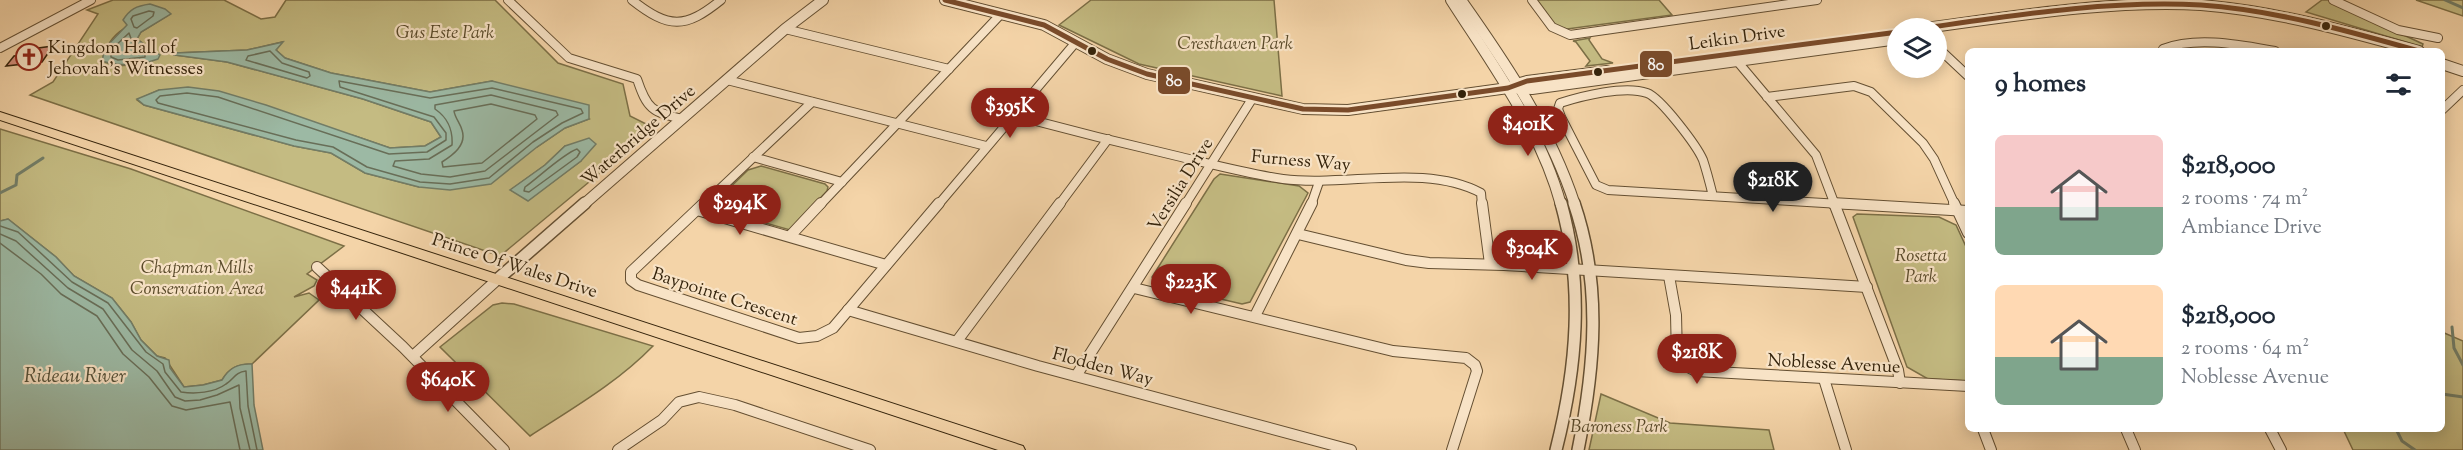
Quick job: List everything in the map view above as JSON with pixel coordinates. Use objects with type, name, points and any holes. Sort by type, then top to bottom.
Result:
[{"type":"main road","name":"Prince Of Wales Drive","points":[[0,116],[1017,450]]},
{"type":"street","points":[[0,48],[91,0]]},
{"type":"street","points":[[508,0],[568,58],[637,79],[645,103],[650,109],[682,119]]},
{"type":"street","points":[[632,0],[654,16],[682,22],[702,15],[721,0]]},
{"type":"street","name":"Waterbridge Drive","points":[[801,16],[816,0]]},
{"type":"street","name":"Waterbridge Drive","points":[[498,279],[785,29],[823,0]]},
{"type":"street","name":"Leikin Drive","points":[[945,0],[1044,25],[1107,59],[1147,74],[1303,109],[1348,110],[1734,58],[1887,40]]},
{"type":"street","points":[[1452,0],[1508,88],[1545,159],[1566,219],[1576,270],[1578,313],[1573,380],[1556,450]]},
{"type":"street","points":[[1461,0],[1521,86],[1564,170],[1580,215],[1592,271],[1595,318],[1589,404],[1578,450]]},
{"type":"street","points":[[1532,0],[1551,27],[1562,34],[1570,35],[1817,0]]},
{"type":"street","points":[[2333,0],[2398,30],[2438,38]]},
{"type":"street","points":[[1947,25],[2139,4],[2184,4],[2273,14],[2343,28],[2409,48]]},
{"type":"street","points":[[1947,32],[2095,9]]},
{"type":"street","points":[[790,236],[1001,14]]},
{"type":"street","points":[[2273,14],[2329,28],[2392,48]]},
{"type":"street","points":[[785,29],[949,69]]},
{"type":"street","name":"Leikin Drive","points":[[1734,58],[1887,34]]},
{"type":"street","name":"Baypointe Crescent","points":[[812,102],[631,273],[631,280],[639,285],[799,338],[824,335],[848,310],[1076,42]]},
{"type":"street","points":[[2165,48],[2170,45],[2205,44],[2245,48]]},
{"type":"street","points":[[1947,56],[1965,71]]},
{"type":"street","points":[[1734,58],[1816,155],[1898,370],[1900,383]]},
{"type":"street","points":[[2445,59],[2463,65]]},
{"type":"street","points":[[2445,65],[2463,71]]},
{"type":"street","points":[[727,80],[986,146]]},
{"type":"street","points":[[1767,97],[1854,86],[1871,92],[1923,143],[1934,159],[1965,227]]},
{"type":"street","points":[[1713,196],[1699,153],[1657,99],[1647,93],[1634,90],[1583,96],[1560,102],[1558,110],[1561,117],[1593,179],[1602,188],[1713,196],[1835,204],[1965,211]]},
{"type":"street","points":[[2446,101],[2463,90]]},
{"type":"street","name":"Versilia Drive","points":[[1076,376],[1252,99]]},
{"type":"street","name":"Furness Way","points":[[1013,115],[1108,140],[1281,179],[1319,182],[1409,178],[1465,183],[1481,193],[1490,264]]},
{"type":"street","points":[[957,341],[1108,140]]},
{"type":"street","points":[[753,157],[842,182]]},
{"type":"street","points":[[1255,316],[1298,234],[1319,187],[1319,182]]},
{"type":"street","points":[[697,210],[886,265]]},
{"type":"street","points":[[1298,234],[1406,260],[1867,288]]},
{"type":"street","points":[[317,267],[412,356],[504,450]]},
{"type":"street","name":"Noblesse Avenue","points":[[1669,276],[1676,315],[1677,357],[1680,363],[1696,371],[1965,389]]},
{"type":"street","points":[[412,356],[498,279]]},
{"type":"street","points":[[1134,288],[1393,351],[1460,357],[1471,361],[1477,371],[1452,450]]},
{"type":"street","name":"Flodden Way","points":[[848,310],[1076,376],[1351,450]]},
{"type":"street","points":[[1824,379],[1846,450]]},
{"type":"street","points":[[618,450],[662,420],[679,402],[699,397],[735,405],[870,450]]},
{"type":"street","points":[[1984,432],[1991,450]]},
{"type":"street","points":[[2127,432],[2135,450]]},
{"type":"street","points":[[2272,432],[2281,450]]},
{"type":"green space","name":"Gus Este Park","points":[[113,0],[224,0],[261,19],[275,17],[286,0],[495,0],[558,63],[623,84],[630,116],[654,128],[500,256],[30,95],[53,82],[98,14],[87,10]],"holes":[[[170,14],[141,32],[137,39],[146,46],[144,64],[116,66],[102,61],[106,49],[119,32],[137,23]],[[282,42],[276,50],[285,58],[331,73],[430,92],[492,81],[589,119],[565,128],[537,147],[419,187],[365,173],[331,153],[294,146],[144,105],[137,100],[159,90],[355,136],[390,148],[425,146],[441,137],[431,122],[363,99],[227,62],[174,55],[175,53],[247,50]],[[565,146],[581,161],[528,200],[511,190],[545,165]]]},
{"type":"green space","name":"Cresthaven Park","points":[[1091,0],[1274,0],[1282,96],[1139,64],[1059,25]]},
{"type":"green space","points":[[1533,0],[1659,0],[1672,15],[1567,29],[1551,25]]},
{"type":"green space","points":[[2322,0],[2328,0],[2423,44],[2422,47],[2306,12]]},
{"type":"green space","points":[[2416,0],[2463,0],[2463,16]]},
{"type":"green space","points":[[1590,38],[1589,40],[1602,59],[1613,63],[1586,66],[1590,61],[1573,41]]},
{"type":"green space","name":"Chapman Mills Conservation Area","points":[[0,129],[131,169],[344,246],[307,274],[317,280],[314,286],[294,297],[309,293],[319,300],[252,364],[234,367],[222,380],[184,387],[165,358],[157,356],[141,340],[131,322],[112,298],[74,276],[56,257],[8,219],[0,221]]},
{"type":"green space","points":[[761,166],[825,184],[828,187],[827,191],[790,230],[716,209],[715,202],[748,170]]},
{"type":"green space","points":[[1220,174],[1299,186],[1308,193],[1250,302],[1242,304],[1161,285],[1154,282],[1152,277],[1214,179]]},
{"type":"green space","name":"Rosetta Park","points":[[1857,214],[1939,217],[1956,225],[1965,244],[1965,381],[1928,379],[1907,367],[1853,217]]},
{"type":"green space","points":[[514,304],[653,346],[610,383],[530,436],[440,347],[493,305]]},
{"type":"green space","points":[[2445,333],[2463,341],[2463,450],[2353,450],[2344,432],[2445,432]]},
{"type":"green space","name":"Baroness Park","points":[[1601,394],[1670,423],[1769,430],[1774,450],[1589,450]]},
{"type":"water","points":[[150,4],[165,9],[171,14],[141,32],[137,39],[160,55],[158,59],[130,65],[102,61],[105,48],[127,25],[123,20],[126,16],[134,9]]},
{"type":"water","points":[[283,42],[276,50],[285,58],[331,73],[430,92],[492,81],[589,105],[589,119],[565,128],[491,184],[450,190],[419,187],[365,173],[331,153],[294,146],[144,105],[137,99],[159,90],[188,87],[219,91],[266,105],[390,148],[425,146],[441,137],[431,122],[363,99],[227,62],[174,55],[175,53],[247,50]]},
{"type":"water","points":[[589,138],[596,144],[581,161],[528,201],[510,190],[545,165],[565,146]]},
{"type":"water","name":"Rideau River","points":[[8,219],[56,257],[74,276],[112,298],[131,322],[141,340],[157,356],[169,360],[170,368],[184,387],[222,380],[234,367],[252,364],[254,405],[263,450],[0,450],[0,221]]},
{"type":"building","name":"Kingdom Hall of Jehovah's Witnesses","points":[[53,46],[42,62],[6,66],[14,56],[28,54],[31,49]]},
{"type":"waterway","points":[[2445,0],[2463,8]]},
{"type":"waterway","points":[[0,193],[16,185],[17,175],[43,158]]},
{"type":"waterway","points":[[2452,327],[2454,348],[2463,365]]},
{"type":"waterway","points":[[2445,394],[2463,397]]},
{"type":"waterway","points":[[2398,432],[2402,441],[2415,450]]},
{"type":"transit line","name":"80","points":[[945,0],[1044,25],[1107,59],[1147,74],[1303,109],[1348,110],[1508,88],[1527,81],[1887,33]]},
{"type":"transit line","name":"80","points":[[1947,25],[2098,7],[2201,5],[2284,17],[2408,48]]},
{"type":"place","name":"Kingdom Hall of Jehovah's Witnesses","points":[[29,57]]}]
